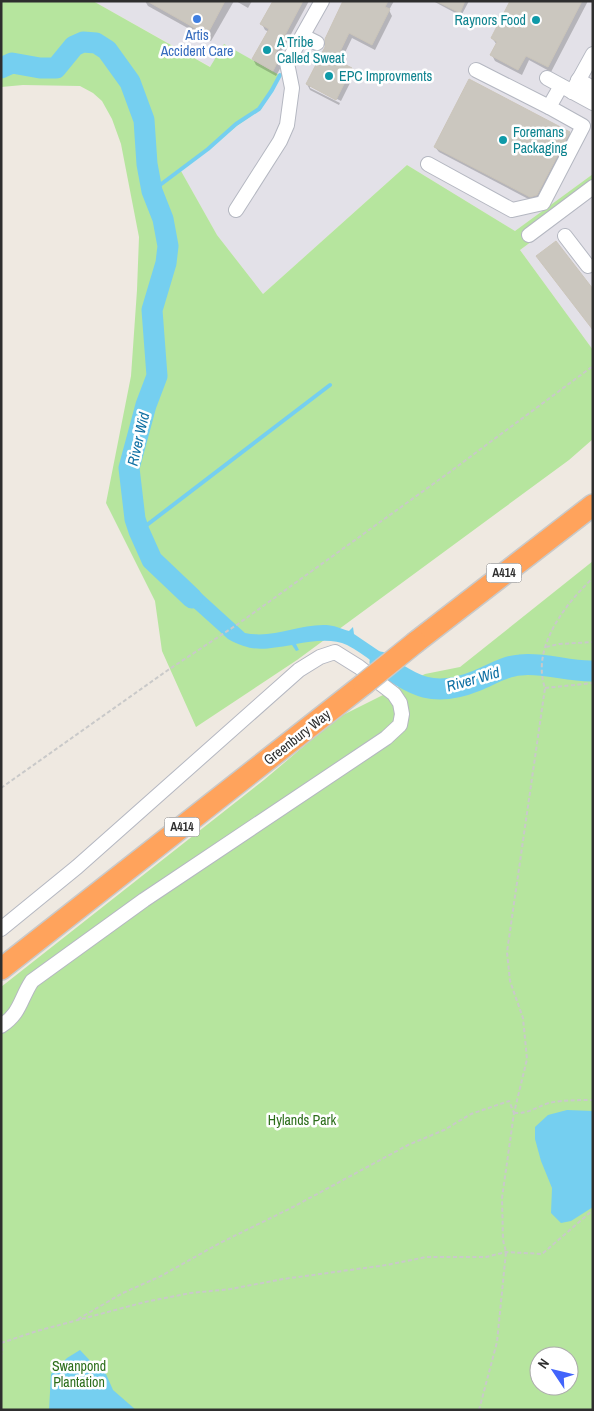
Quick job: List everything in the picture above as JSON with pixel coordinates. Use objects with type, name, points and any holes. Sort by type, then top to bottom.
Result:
[{"type":"highway","name":"Greenbury Way","points":[[1,969],[593,504]]},
{"type":"street","points":[[236,210],[280,141],[287,125],[292,88],[287,64],[322,1]]},
{"type":"street","points":[[303,36],[316,44]]},
{"type":"street","points":[[549,107],[572,88],[593,54]]},
{"type":"street","points":[[428,164],[512,210],[543,203],[583,126],[476,70]]},
{"type":"street","points":[[547,78],[572,88],[593,102]]},
{"type":"street","points":[[572,88],[593,88]]},
{"type":"street","points":[[567,117],[572,88]]},
{"type":"street","points":[[529,236],[593,187]]},
{"type":"street","points":[[565,236],[591,267]]},
{"type":"street","points":[[1,929],[77,867],[299,670],[320,657],[335,652],[359,667],[394,694],[400,703],[402,714],[400,725],[386,738],[144,900],[32,981],[12,1019],[1,1026]]},
{"type":"path","points":[[1,788],[168,670],[222,636],[593,366]]},
{"type":"path","points":[[479,1410],[497,1342],[506,1252],[503,1240],[502,1198],[514,1113],[527,1059],[523,1018],[510,981],[507,952],[545,688],[542,679],[544,648],[557,622],[577,593],[593,578]]},
{"type":"path","points":[[544,648],[559,644],[593,642]]},
{"type":"path","points":[[545,688],[593,683]]},
{"type":"path","points":[[514,1113],[524,1113],[549,1103],[593,1100]]},
{"type":"path","points":[[74,1322],[123,1293],[161,1276],[220,1243],[408,1146],[444,1130],[471,1114],[509,1101],[514,1113]]},
{"type":"path","points":[[1,1343],[37,1331],[145,1302],[190,1293],[231,1289],[283,1279],[387,1265],[426,1257],[486,1257],[506,1252],[542,1254],[593,1210]]},
{"type":"path","points":[[1,1347],[3,1351],[1,1355]]},
{"type":"shaded area","points":[[93,1],[593,1],[593,174],[515,231],[407,165],[263,294],[217,235],[181,171],[261,109],[280,76],[224,45],[211,67]]},
{"type":"shaded area","points":[[593,196],[593,350],[520,250]]},
{"type":"green space","points":[[1,1],[93,1],[210,67],[224,44],[281,76],[261,109],[181,171],[217,235],[263,294],[407,165],[515,231],[593,174],[593,196],[520,250],[593,350],[593,439],[569,460],[297,660],[196,727],[162,651],[155,601],[106,503],[131,376],[137,290],[139,237],[121,144],[112,119],[102,101],[93,93],[80,86],[23,85],[1,87]]},
{"type":"green space","name":"Hylands Park","points":[[593,561],[593,1410],[1,1410],[1,987],[264,780],[337,718],[425,674],[460,667]]},
{"type":"water","points":[[178,572],[245,633],[276,633],[316,625],[335,626],[349,631],[353,627],[354,634],[410,672],[398,682],[360,653],[347,645],[335,641],[315,641],[296,644],[299,650],[296,651],[292,645],[259,649],[237,643],[228,639],[167,584]]},
{"type":"water","points":[[567,1110],[593,1111],[593,1207],[571,1221],[561,1223],[551,1213],[552,1188],[541,1161],[535,1139],[535,1127],[548,1115]]},
{"type":"water","points":[[80,1350],[95,1366],[106,1374],[113,1390],[136,1410],[49,1410],[51,1374],[67,1358]]},
{"type":"building","name":"Artis Accident Care","points":[[147,1],[225,1],[207,35]]},
{"type":"building","points":[[273,1],[303,1],[275,54],[278,61],[273,71],[252,59],[269,29],[260,24]]},
{"type":"building","points":[[343,1],[388,1],[385,7],[390,9],[372,45],[349,33],[336,60],[352,68],[336,100],[306,84],[325,47],[325,39]]},
{"type":"building","points":[[436,1],[465,1],[460,13]]},
{"type":"building","name":"Raynors Food","points":[[510,1],[582,1],[548,67],[526,56],[518,70],[490,55],[497,42],[491,38]]},
{"type":"building","name":"Foremans Packaging","points":[[469,79],[570,132],[537,195],[530,197],[434,147]]},
{"type":"building","points":[[556,241],[593,289],[593,330],[536,256]]},
{"type":"waterway","name":"River Wid","points":[[1,68],[12,63],[40,68],[56,68],[74,46],[83,42],[96,43],[107,50],[130,82],[144,120],[147,164],[152,191],[163,219],[168,246],[166,263],[152,310],[157,376],[146,405],[129,468],[135,519],[152,560],[192,598]]},
{"type":"waterway","points":[[152,191],[208,149],[236,124],[259,109],[280,75]]},
{"type":"waterway","points":[[139,531],[330,385]]},
{"type":"waterway","name":"River Wid","points":[[380,662],[404,678],[425,687],[436,689],[461,686],[503,669],[520,665],[529,664],[593,671]]},
{"type":"place","name":"Artis Accident Care","points":[[197,19]]},
{"type":"place","name":"Raynors Food","points":[[536,20]]},
{"type":"place","name":"A Tribe Called Sweat","points":[[267,50]]},
{"type":"place","name":"EPC Improvments","points":[[329,76]]},
{"type":"place","name":"Foremans Packaging","points":[[503,140]]},
{"type":"park label","name":"Swanpond Plantation","points":[[79,1374]]}]
